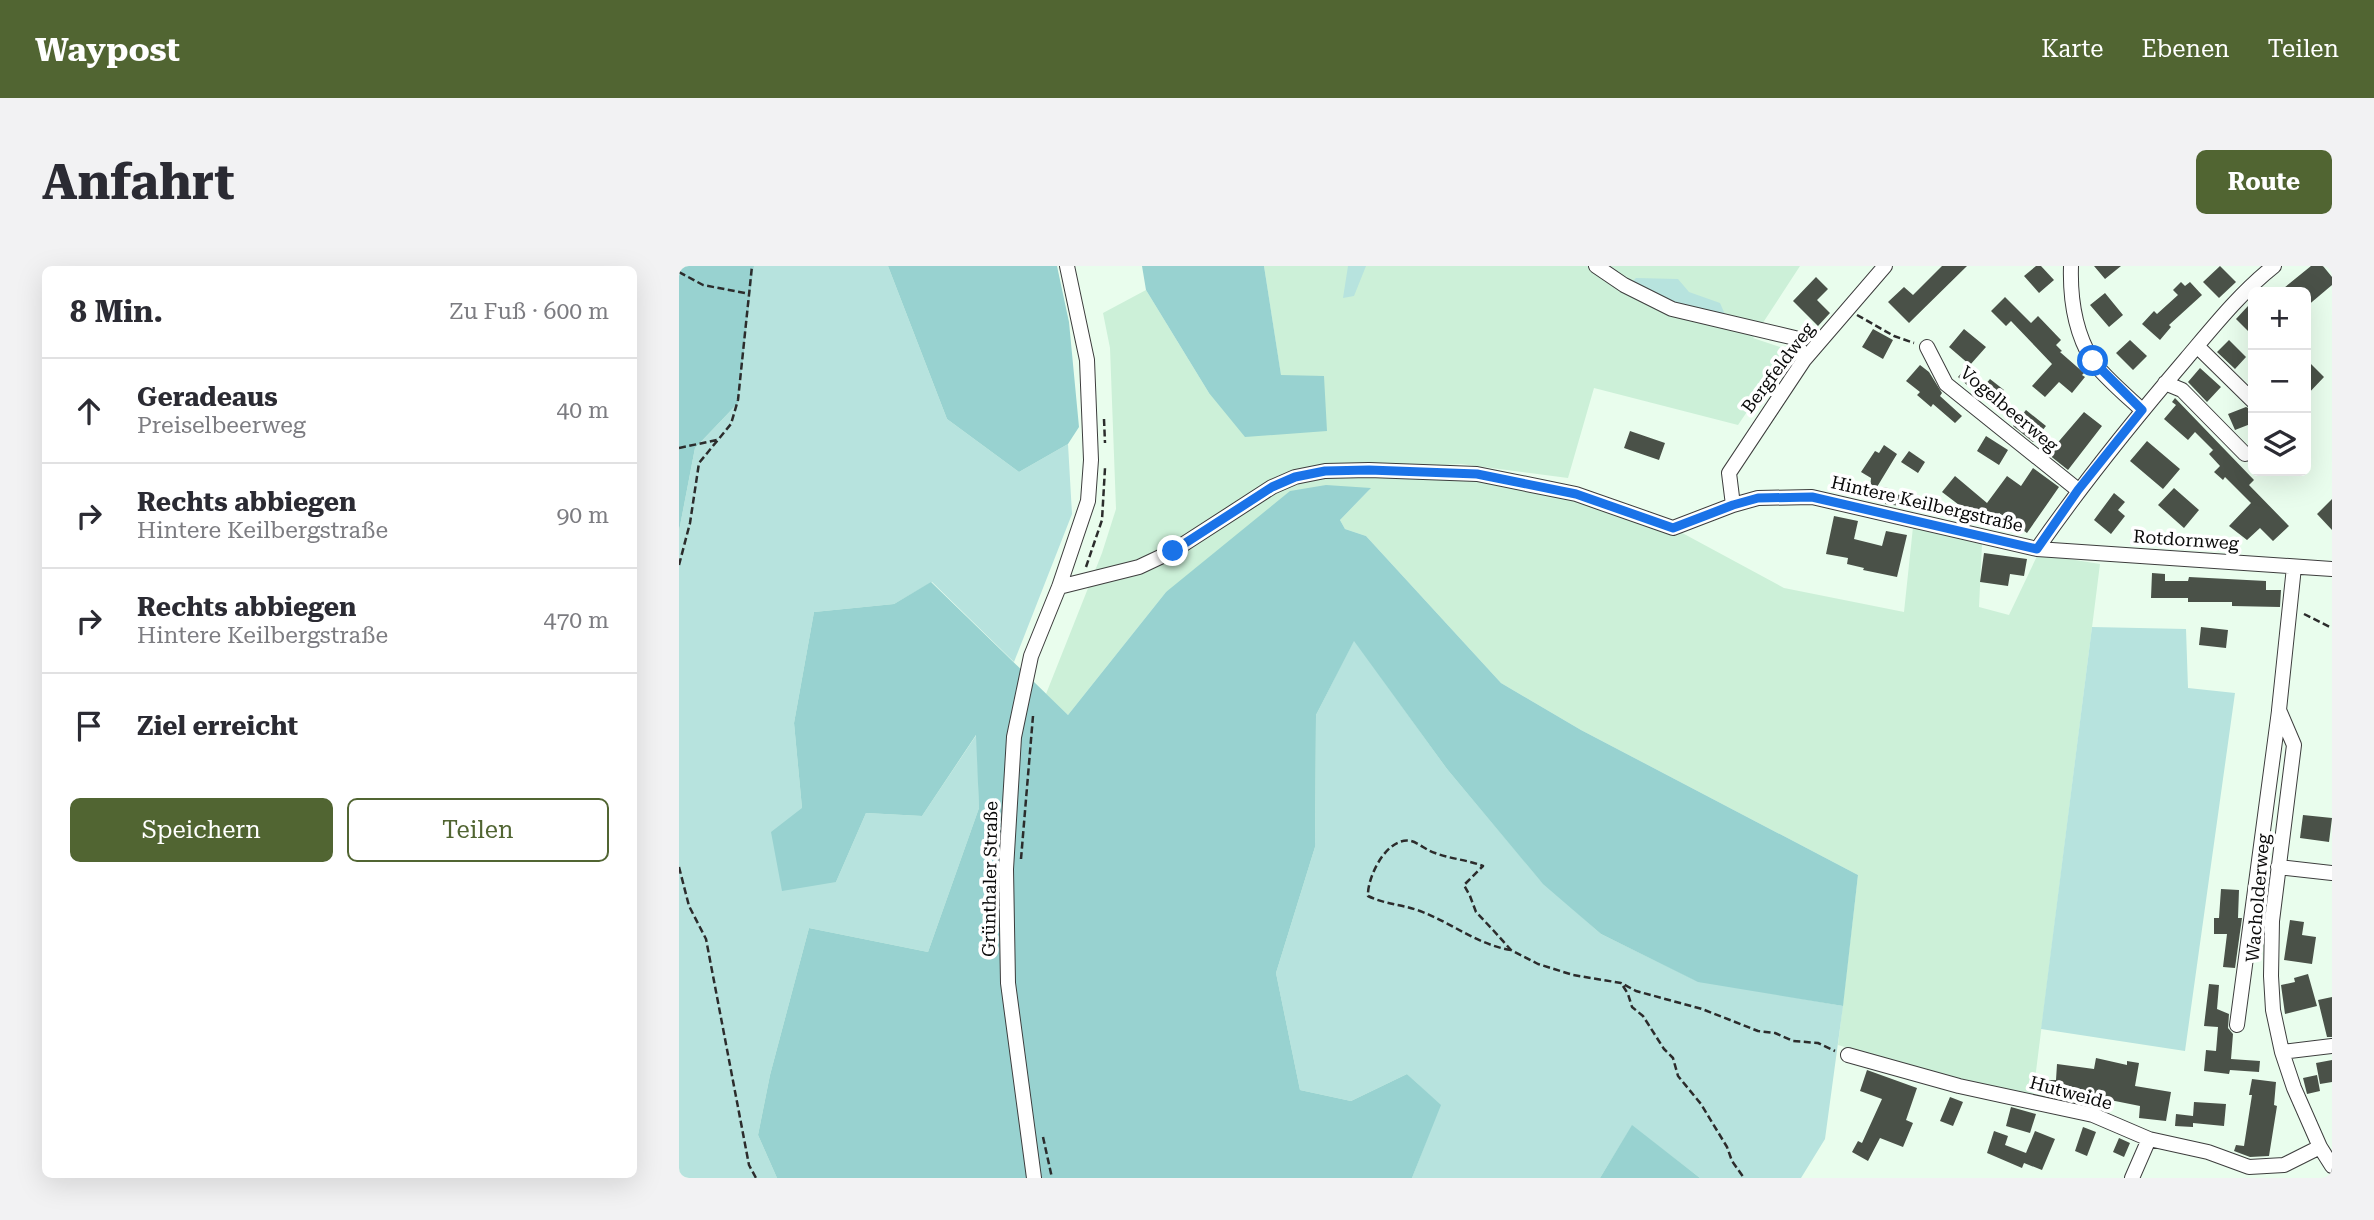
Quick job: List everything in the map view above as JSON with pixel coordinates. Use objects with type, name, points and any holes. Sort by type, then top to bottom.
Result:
[{"type":"street","name":"Grünthaler Straße","points":[[1034,1178],[1008,983],[1006,869],[1014,737],[1031,656],[1089,501],[1091,460],[1087,360],[1067,266]]},
{"type":"street","points":[[1596,266],[1624,285],[1672,309],[1795,338],[1804,360]]},
{"type":"street","name":"Bergfeldweg","points":[[1733,505],[1729,473],[1804,360],[1885,266]]},
{"type":"street","points":[[2071,266],[2070,296],[2078,326],[2093,361],[2142,410]]},
{"type":"street","name":"Hintere Keilbergstraße","points":[[1059,587],[1139,567],[1185,544],[1272,487],[1295,477],[1325,471],[1477,474],[1576,494],[1673,528],[1758,498],[1812,497],[2037,549],[2078,490],[2142,410],[2248,287],[2274,266]]},
{"type":"street","points":[[2197,346],[2248,396]]},
{"type":"street","name":"Vogelbeerweg","points":[[1927,347],[1946,384],[2078,490]]},
{"type":"street","points":[[2165,383],[2182,390],[2245,454]]},
{"type":"street","name":"Rotdornweg","points":[[2037,549],[2332,569]]},
{"type":"street","name":"Wacholderweg","points":[[2237,1025],[2279,710],[2294,568]]},
{"type":"street","name":"Wacholderweg","points":[[2279,710],[2294,745],[2272,921],[2273,1010],[2282,1052],[2294,1088],[2320,1147],[2332,1166]]},
{"type":"street","points":[[2279,867],[2332,873]]},
{"type":"street","points":[[2282,1052],[2332,1045]]},
{"type":"street","name":"Hutweide","points":[[1848,1055],[1959,1086],[2094,1115],[2149,1139],[2208,1152],[2249,1167],[2284,1165],[2320,1147]]},
{"type":"street","points":[[2132,1178],[2149,1139]]},
{"type":"path","points":[[679,565],[690,523],[699,464],[731,424],[738,400],[752,266]]},
{"type":"path","points":[[679,272],[703,285],[750,294]]},
{"type":"path","points":[[1848,310],[1894,336],[1927,347]]},
{"type":"path","points":[[1104,416],[1105,454]]},
{"type":"path","points":[[679,448],[720,439]]},
{"type":"path","points":[[1082,581],[1102,520],[1105,467]]},
{"type":"path","points":[[2302,614],[2332,628]]},
{"type":"path","points":[[1021,866],[1034,706]]},
{"type":"path","points":[[1511,950],[1476,912],[1464,885],[1483,866],[1466,859],[1436,853],[1410,841],[1400,842],[1383,853],[1367,882],[1368,896],[1386,904],[1403,905],[1439,918],[1481,942],[1511,950],[1538,964],[1573,975],[1621,983],[1636,991],[1702,1009],[1758,1031],[1775,1033],[1793,1041],[1818,1043],[1827,1049],[1848,1055]]},
{"type":"path","points":[[679,867],[689,906],[706,939],[749,1165],[756,1178]]},
{"type":"path","points":[[1621,983],[1632,1007],[1643,1016],[1673,1058],[1678,1076],[1701,1104],[1744,1178]]},
{"type":"path","points":[[1041,1129],[1052,1178]]},
{"type":"green space","points":[[1264,266],[1800,266],[1753,338],[1789,350],[1738,425],[1594,388],[1568,478],[1461,464],[1381,469],[1477,474],[1673,528],[1784,588],[1904,612],[1913,527],[1982,544],[1979,607],[2009,615],[2038,554],[2100,564],[2032,1103],[1838,1045],[1858,875],[1581,730],[1501,683],[1366,536],[1345,529],[1340,520],[1370,489],[1166,592],[1068,715],[1046,694],[1102,553],[1116,509],[1110,348],[1103,313],[1146,290],[1209,393],[1281,376]]},
{"type":"shaded area","points":[[679,266],[754,266],[738,403],[695,448],[679,531]]},
{"type":"shaded area","points":[[754,266],[888,266],[947,419],[1019,472],[1068,444],[1072,514],[1014,662],[932,582],[894,604],[814,612],[794,723],[802,808],[836,882],[866,813],[922,816],[977,734],[979,808],[928,952],[809,928],[770,1075],[758,1135],[777,1178],[679,1178],[679,531],[695,448],[738,403]]},
{"type":"shaded area","points":[[888,266],[1057,266],[1069,322],[1079,427],[1068,444],[1019,472],[947,419]]},
{"type":"shaded area","points":[[1142,266],[1264,266],[1281,375],[1324,376],[1327,431],[1245,437],[1209,393],[1146,290]]},
{"type":"shaded area","points":[[1348,266],[1366,266],[1354,296],[1343,298]]},
{"type":"shaded area","points":[[1636,278],[1678,279],[1689,292],[1720,303],[1727,319],[1670,301],[1631,283]]},
{"type":"shaded area","points":[[1326,485],[1371,488],[1340,520],[1345,529],[1366,536],[1501,683],[1581,730],[1858,875],[1843,1006],[1698,982],[1601,934],[1543,884],[1447,769],[1354,641],[1316,715],[1315,847],[1276,973],[1300,1090],[1351,1101],[1407,1074],[1441,1105],[1412,1178],[777,1178],[758,1135],[770,1075],[809,928],[928,952],[979,808],[976,735],[922,816],[866,813],[836,882],[782,891],[771,832],[802,808],[794,723],[814,612],[894,604],[931,582],[1068,715],[1166,592],[1290,491]]},
{"type":"shaded area","points":[[2092,627],[2186,629],[2188,688],[2235,693],[2185,1051],[2041,1029]]},
{"type":"shaded area","points":[[1354,640],[1447,769],[1540,880],[1601,934],[1695,980],[1843,1006],[1825,1139],[1801,1178],[1700,1178],[1632,1126],[1600,1178],[1412,1178],[1440,1105],[1407,1074],[1351,1101],[1300,1090],[1276,973],[1315,847],[1316,715]]},
{"type":"shaded area","points":[[1632,1125],[1700,1178],[1600,1178]]},
{"type":"building","points":[[1942,266],[1967,266],[1909,323],[1888,302],[1904,287],[1913,295]]},
{"type":"building","points":[[2036,266],[2041,266],[2054,280],[2039,293],[2024,276]]},
{"type":"building","points":[[2094,266],[2121,266],[2105,279]]},
{"type":"building","points":[[2220,266],[2236,282],[2219,298],[2203,282]]},
{"type":"building","points":[[2311,266],[2323,266],[2332,277],[2332,285],[2311,303],[2311,287],[2285,287]]},
{"type":"building","points":[[1816,277],[1828,289],[1817,300],[1830,313],[1818,326],[1793,301]]},
{"type":"building","points":[[2181,282],[2185,286],[2190,282],[2202,295],[2169,325],[2171,327],[2160,340],[2142,324],[2154,311],[2157,314],[2178,295],[2173,290]]},
{"type":"building","points":[[2105,293],[2123,315],[2109,327],[2090,305]]},
{"type":"building","points":[[2005,297],[2031,323],[2038,316],[2061,340],[2056,345],[2062,351],[2060,352],[2084,373],[2082,375],[2085,377],[2072,393],[2059,382],[2045,397],[2032,386],[2052,364],[2011,321],[2006,326],[1991,311]]},
{"type":"building","points":[[2248,306],[2248,331],[2236,319]]},
{"type":"building","points":[[1873,329],[1893,340],[1883,359],[1862,347]]},
{"type":"building","points":[[1964,329],[1986,347],[1970,365],[1949,347]]},
{"type":"building","points":[[2130,340],[2147,356],[2133,370],[2116,353]]},
{"type":"building","points":[[2229,340],[2246,357],[2235,369],[2217,352]]},
{"type":"building","points":[[2311,364],[2324,377],[2311,391]]},
{"type":"building","points":[[1920,365],[1929,372],[1942,393],[1940,396],[1962,416],[1955,423],[1933,404],[1931,407],[1917,395],[1920,392],[1906,381]]},
{"type":"building","points":[[2200,368],[2221,387],[2207,402],[2188,382]]},
{"type":"building","points":[[1965,369],[1974,377],[1967,385],[1958,377]]},
{"type":"building","points":[[1990,379],[2004,390],[1993,403],[1979,392]]},
{"type":"building","points":[[2175,398],[2254,480],[2249,485],[2289,526],[2273,541],[2260,528],[2247,540],[2229,526],[2251,503],[2225,477],[2223,480],[2214,472],[2220,466],[2209,454],[2213,450],[2195,432],[2188,440],[2164,419],[2176,405],[2172,402]]},
{"type":"building","points":[[2248,408],[2248,425],[2235,430],[2228,414]]},
{"type":"building","points":[[2026,410],[2046,426],[2033,442],[2013,426]]},
{"type":"building","points":[[2084,412],[2102,426],[2068,470],[2048,454]]},
{"type":"building","points":[[1630,431],[1665,443],[1659,460],[1624,448]]},
{"type":"building","points":[[1986,436],[2008,450],[1999,465],[1977,451]]},
{"type":"building","points":[[2147,441],[2180,469],[2163,489],[2130,461]]},
{"type":"building","points":[[1884,445],[1897,454],[1877,487],[1888,488],[1888,494],[1902,495],[1901,506],[1885,504],[1885,499],[1869,500],[1871,478],[1861,472],[1875,451],[1879,453]]},
{"type":"building","points":[[1909,451],[1925,462],[1918,473],[1901,462]]},
{"type":"building","points":[[2033,468],[2059,487],[2027,533],[1999,513],[1988,527],[1942,492],[1955,476],[1987,503],[2007,476],[2021,486]]},
{"type":"building","points":[[2174,488],[2199,510],[2184,528],[2158,505]]},
{"type":"building","points":[[2114,493],[2125,502],[2118,510],[2125,516],[2111,534],[2094,520]]},
{"type":"building","points":[[1927,495],[1938,499],[1934,509],[1924,506]]},
{"type":"building","points":[[2332,499],[2332,530],[2317,514]]},
{"type":"building","points":[[1834,516],[1858,521],[1854,539],[1882,546],[1886,531],[1907,535],[1897,577],[1863,570],[1864,568],[1847,564],[1848,558],[1826,554]]},
{"type":"building","points":[[1984,553],[2027,559],[2024,576],[2010,574],[2008,586],[1980,582]]},
{"type":"building","points":[[2152,573],[2165,574],[2165,581],[2188,581],[2189,577],[2266,581],[2266,590],[2281,590],[2280,607],[2232,606],[2232,602],[2188,602],[2188,598],[2151,598]]},
{"type":"building","points":[[2201,627],[2228,630],[2226,648],[2199,645]]},
{"type":"building","points":[[2303,815],[2332,818],[2329,842],[2300,838]]},
{"type":"building","points":[[2221,889],[2239,890],[2238,918],[2242,918],[2235,968],[2223,967],[2227,934],[2214,934],[2214,918],[2219,918]]},
{"type":"building","points":[[2290,920],[2304,922],[2302,935],[2316,937],[2312,964],[2284,960]]},
{"type":"building","points":[[2308,974],[2317,1006],[2285,1014],[2281,985],[2295,982],[2294,978]]},
{"type":"building","points":[[2209,984],[2219,985],[2217,1009],[2229,1014],[2228,1028],[2233,1034],[2231,1059],[2260,1061],[2259,1072],[2230,1070],[2229,1074],[2204,1071],[2206,1050],[2216,1051],[2218,1027],[2204,1026]]},
{"type":"building","points":[[2332,997],[2332,1037],[2327,1037],[2318,1000]]},
{"type":"building","points":[[2096,1058],[2127,1065],[2127,1061],[2139,1063],[2135,1086],[2171,1092],[2166,1121],[2139,1118],[2140,1106],[2095,1097],[2094,1104],[2079,1102],[2080,1097],[2058,1098],[2044,1095],[2044,1080],[2056,1080],[2057,1064],[2094,1069]]},
{"type":"building","points":[[2332,1060],[2332,1082],[2320,1084],[2316,1063]]},
{"type":"building","points":[[1867,1070],[1917,1088],[1906,1120],[1913,1123],[1903,1147],[1880,1138],[1868,1161],[1852,1152],[1858,1141],[1862,1143],[1882,1099],[1860,1091]]},
{"type":"building","points":[[2317,1075],[2320,1091],[2307,1094],[2303,1078]]},
{"type":"building","points":[[2252,1079],[2276,1082],[2274,1105],[2277,1106],[2269,1156],[2250,1157],[2234,1151],[2236,1145],[2244,1146]]},
{"type":"building","points":[[1950,1097],[1963,1102],[1953,1126],[1940,1121]]},
{"type":"building","points":[[2194,1102],[2226,1104],[2224,1126],[2193,1123],[2193,1127],[2175,1126],[2176,1114],[2193,1116]]},
{"type":"building","points":[[2011,1107],[2036,1114],[2030,1133],[2006,1126]]},
{"type":"building","points":[[2083,1127],[2096,1132],[2087,1156],[2075,1151]]},
{"type":"building","points":[[1994,1131],[2008,1136],[2005,1145],[2026,1153],[2035,1131],[2055,1139],[2042,1170],[2024,1163],[2022,1168],[1987,1153]]},
{"type":"building","points":[[2119,1138],[2130,1143],[2124,1157],[2113,1152]]},
{"type":"route","points":[[1173,551],[1272,487],[1295,477],[1325,471],[1369,470],[1477,474],[1576,494],[1673,528],[1758,498],[1812,497],[2037,549],[2078,490],[2142,410],[2093,361]]}]
